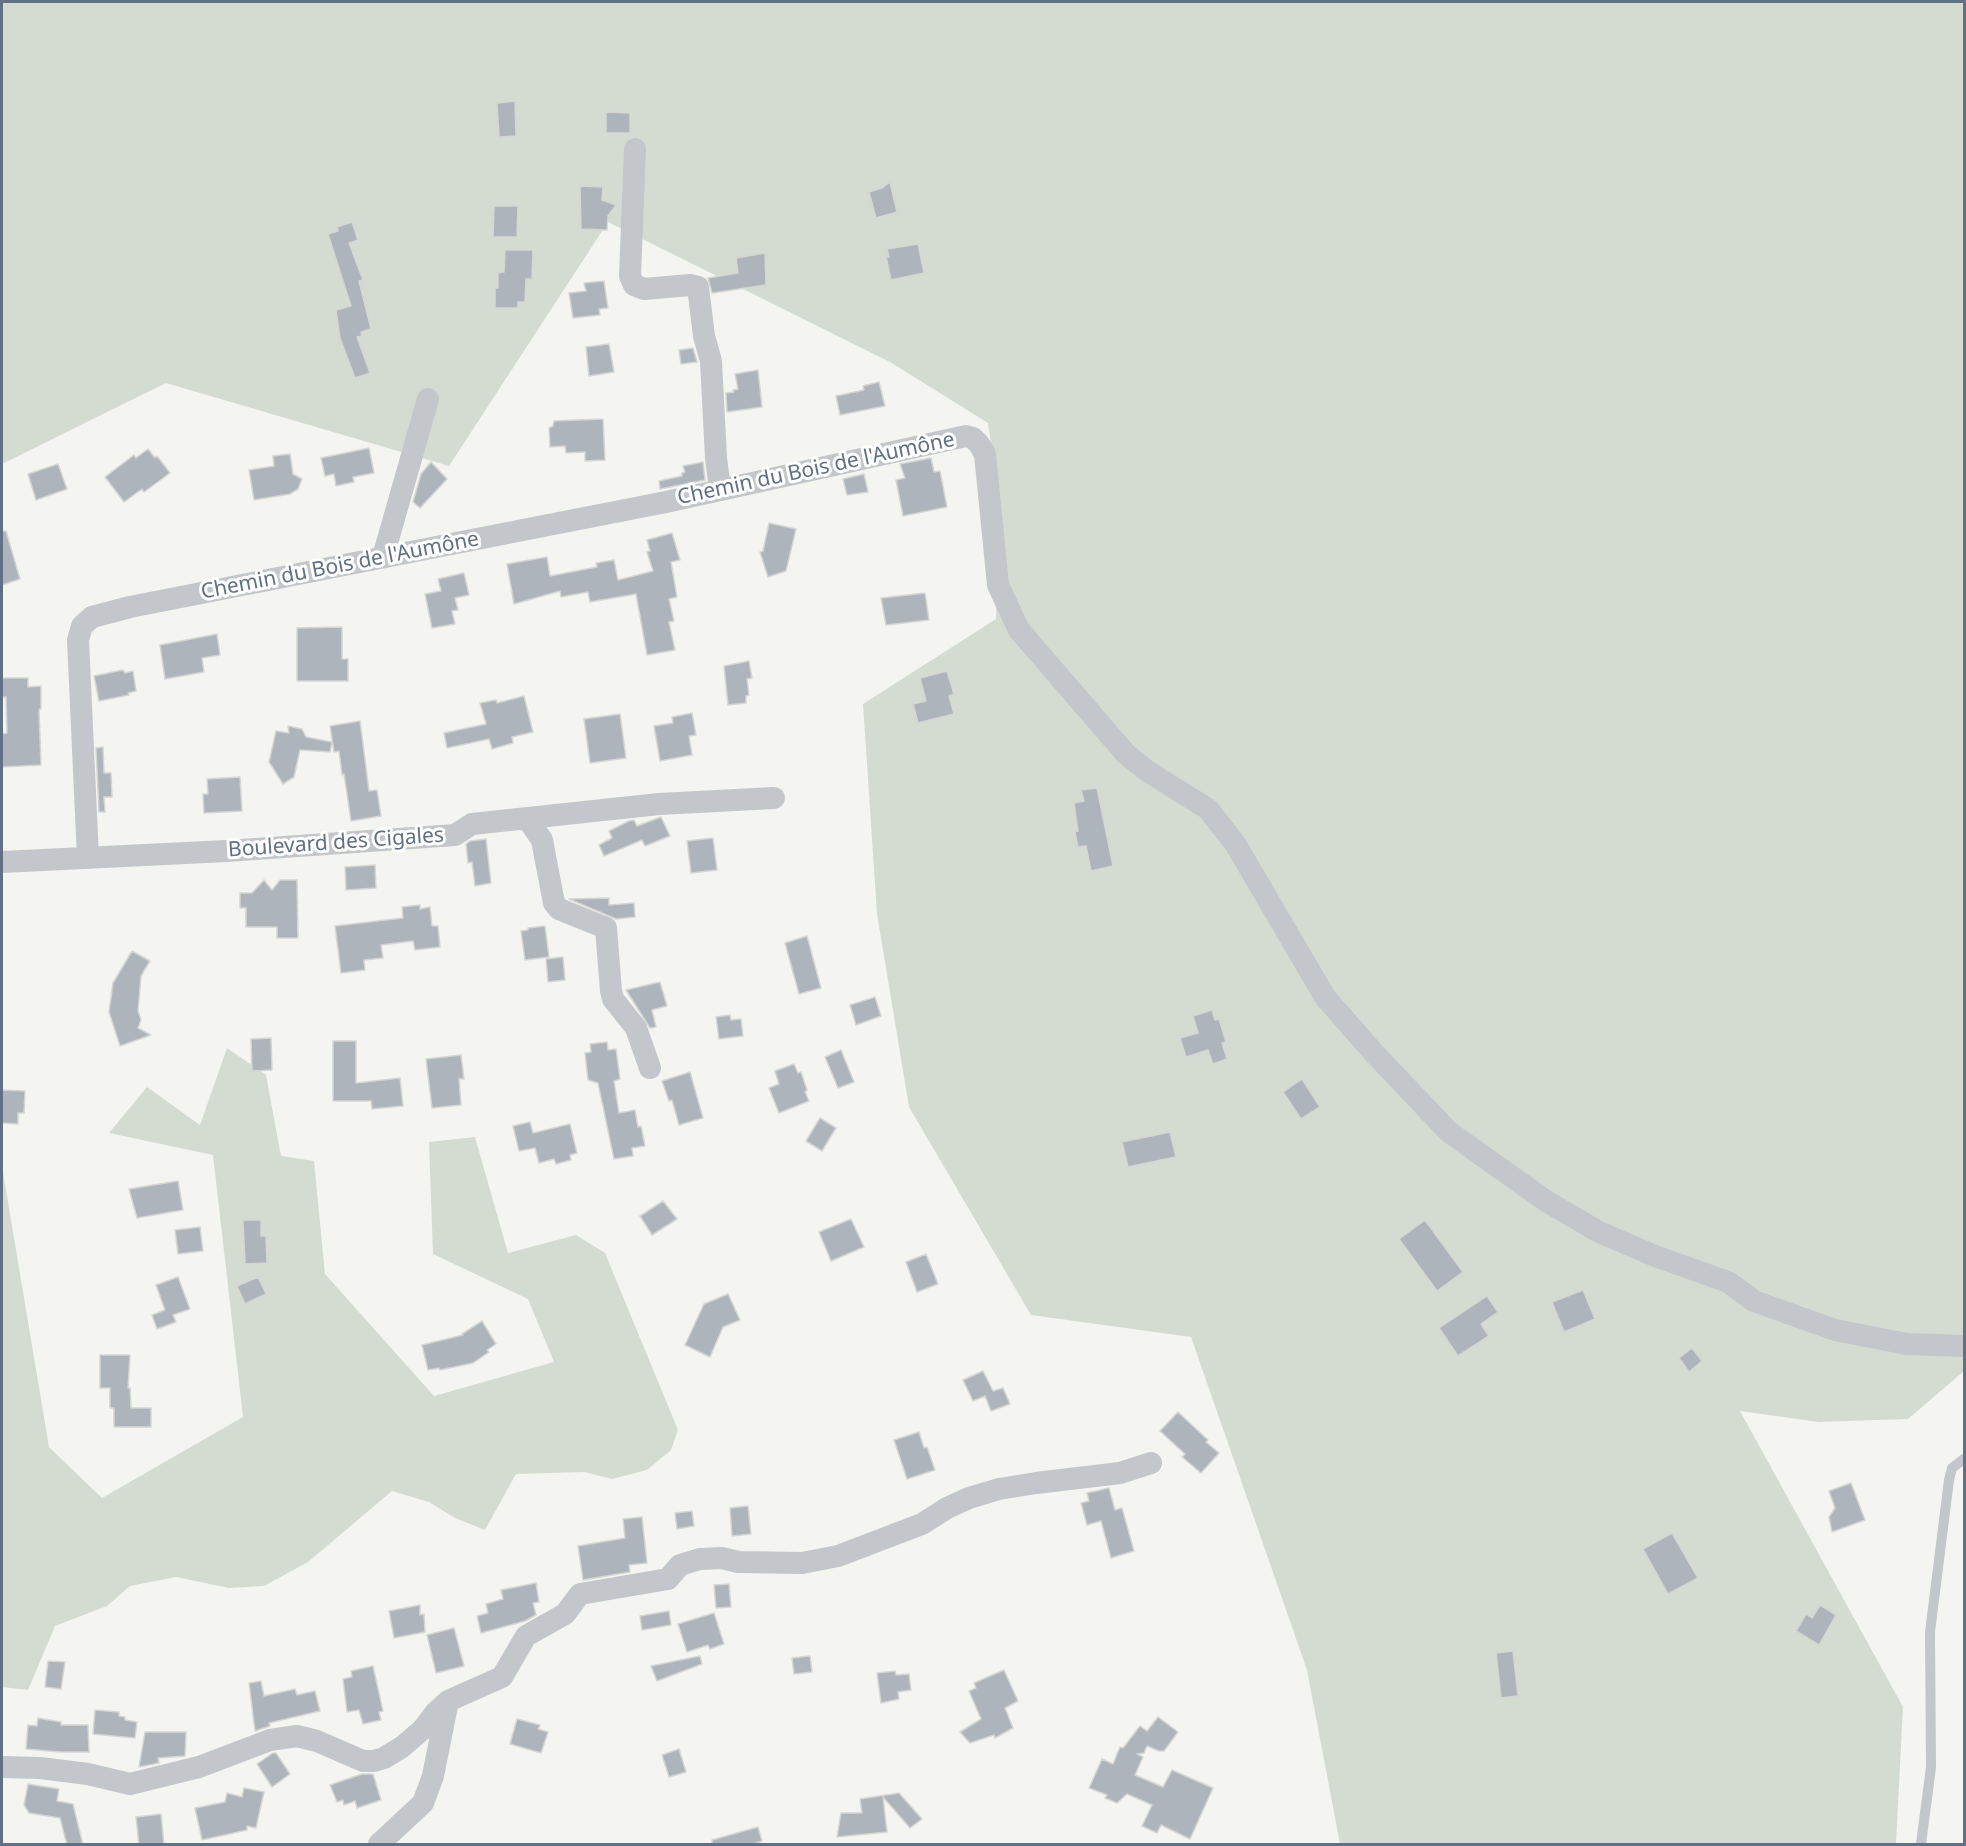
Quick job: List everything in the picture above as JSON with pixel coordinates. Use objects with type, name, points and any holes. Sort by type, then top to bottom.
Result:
[{"type":"street","points":[[635,149],[630,276],[634,285],[644,289],[690,285],[698,287],[704,336],[711,361],[716,458],[720,489]]},
{"type":"street","points":[[383,557],[428,399]]},
{"type":"street","name":"Chemin du Bois de l'Aumône","points":[[88,858],[78,640],[82,626],[92,617],[130,607],[654,504],[933,442],[966,436],[974,438],[985,454],[998,585],[1018,630],[1126,754],[1147,771],[1208,809],[1236,845],[1325,997],[1449,1132],[1546,1201],[1599,1232],[1655,1256],[1728,1282],[1754,1301],[1836,1330],[1907,1344],[1965,1346]]},
{"type":"street","name":"Boulevard des Cigales","points":[[2,862],[227,851],[455,835],[472,824],[659,804],[774,798]]},
{"type":"street","points":[[527,818],[542,840],[554,903],[560,909],[606,928],[613,999],[636,1028],[650,1068]]},
{"type":"street","points":[[2,1767],[40,1768],[88,1774],[130,1784],[199,1767],[270,1740],[297,1736],[317,1741],[363,1761],[374,1761],[402,1747],[423,1729],[448,1701],[502,1677],[526,1636],[565,1614],[580,1594],[668,1579],[680,1565],[700,1559],[722,1558],[738,1562],[802,1563],[838,1556],[922,1524],[947,1508],[969,1498],[999,1489],[1120,1473],[1151,1463]]},
{"type":"street","points":[[379,1845],[423,1803],[433,1776],[448,1701]]},
{"type":"lane","points":[[1921,1845],[1931,1767],[1930,1632],[1949,1480],[1952,1468],[1965,1459]]},
{"type":"shaded area","points":[[2,2],[1964,2],[1964,1371],[1908,1419],[1819,1422],[1740,1411],[1903,1707],[1896,1844],[1340,1844],[1307,1670],[1191,1337],[1031,1315],[909,1107],[877,914],[863,704],[996,619],[999,500],[988,423],[890,362],[608,222],[449,466],[166,383],[2,464]]},
{"type":"shaded area","points":[[227,1048],[266,1075],[281,1156],[314,1161],[325,1274],[434,1396],[554,1362],[528,1299],[433,1254],[429,1142],[475,1137],[508,1253],[576,1235],[605,1253],[678,1430],[671,1450],[647,1470],[612,1479],[584,1472],[516,1474],[485,1530],[455,1518],[429,1502],[392,1491],[308,1562],[264,1586],[229,1588],[176,1577],[130,1586],[107,1606],[55,1626],[28,1690],[2,1687],[2,1166],[49,1447],[102,1498],[243,1417],[213,1155],[109,1133],[147,1087],[200,1125]]},
{"type":"building","points":[[515,101],[516,136],[499,137],[497,103]]},
{"type":"building","points":[[606,112],[630,113],[630,133],[606,133]]},
{"type":"building","points":[[890,182],[897,212],[876,218],[869,192],[882,188]]},
{"type":"building","points":[[580,186],[603,187],[602,200],[616,205],[608,216],[607,230],[581,229]]},
{"type":"building","points":[[494,206],[518,206],[517,237],[493,237]]},
{"type":"building","points":[[352,222],[358,240],[349,243],[363,280],[359,281],[371,329],[361,332],[362,336],[357,337],[370,373],[355,378],[340,338],[336,310],[351,306],[328,234],[338,231],[337,227]]},
{"type":"building","points":[[918,244],[924,273],[891,280],[886,257],[889,257],[887,249]]},
{"type":"building","points":[[505,250],[533,250],[532,279],[526,279],[525,302],[518,302],[518,308],[495,308],[495,288],[498,288],[498,273],[504,272]]},
{"type":"building","points":[[765,253],[766,285],[712,293],[708,278],[738,273],[736,258]]},
{"type":"building","points":[[604,281],[608,308],[599,309],[600,315],[573,318],[569,293],[586,291],[584,283]]},
{"type":"building","points":[[609,344],[614,372],[589,376],[586,347]]},
{"type":"building","points":[[693,348],[697,362],[681,364],[679,350]]},
{"type":"building","points":[[758,370],[762,407],[727,412],[726,393],[738,389],[735,374]]},
{"type":"building","points":[[879,382],[885,406],[840,415],[836,396],[864,390],[863,386]]},
{"type":"building","points":[[603,419],[605,460],[585,461],[585,452],[566,453],[565,446],[550,447],[549,428],[553,426],[554,421]]},
{"type":"building","points":[[369,448],[374,473],[353,477],[354,482],[336,486],[334,474],[325,476],[321,458]]},
{"type":"building","points":[[148,449],[155,458],[157,456],[170,473],[144,492],[142,489],[124,502],[105,477],[134,455],[136,458]]},
{"type":"building","points":[[290,454],[293,474],[302,479],[298,489],[290,494],[254,500],[249,470],[274,466],[273,456]]},
{"type":"building","points":[[931,458],[934,472],[940,471],[947,507],[903,516],[896,480],[905,478],[900,464]]},
{"type":"building","points":[[431,462],[447,479],[420,508],[413,502],[421,474]]},
{"type":"building","points":[[703,462],[705,480],[660,489],[659,481],[682,476],[685,472],[683,466]]},
{"type":"building","points":[[58,464],[67,489],[36,500],[28,474]]},
{"type":"building","points":[[864,474],[868,492],[847,495],[843,479]]},
{"type":"building","points":[[769,523],[796,529],[786,571],[768,577],[760,552],[763,551]]},
{"type":"building","points":[[2,531],[6,531],[20,579],[2,585]]},
{"type":"building","points":[[672,533],[680,560],[671,562],[677,597],[669,599],[674,621],[669,622],[675,650],[647,655],[636,594],[590,602],[588,592],[561,597],[560,591],[514,604],[507,564],[547,557],[550,576],[597,567],[596,563],[614,560],[618,580],[653,571],[647,552],[650,551],[647,540]]},
{"type":"building","points":[[464,573],[469,595],[455,598],[458,610],[452,611],[455,624],[432,628],[425,594],[441,591],[438,579]]},
{"type":"building","points":[[925,593],[929,620],[886,625],[881,598]]},
{"type":"building","points":[[342,627],[342,659],[348,659],[348,681],[297,681],[297,628]]},
{"type":"building","points":[[217,634],[220,655],[202,658],[204,672],[165,679],[160,645]]},
{"type":"building","points":[[749,661],[752,678],[747,679],[749,695],[746,696],[746,703],[728,705],[724,666]]},
{"type":"building","points":[[123,670],[125,673],[133,671],[136,691],[128,693],[129,695],[99,701],[94,676]]},
{"type":"building","points":[[947,671],[954,694],[949,696],[954,714],[918,723],[913,704],[926,701],[920,678]]},
{"type":"building","points":[[2,678],[28,678],[28,687],[41,686],[41,709],[39,709],[41,765],[2,767],[2,734],[7,733],[6,697],[2,697]]},
{"type":"building","points":[[524,696],[533,732],[512,737],[513,743],[492,749],[489,739],[447,748],[444,733],[486,724],[480,703],[496,700],[497,703]]},
{"type":"building","points":[[692,713],[696,735],[689,736],[692,755],[660,761],[654,726],[673,723],[672,717]]},
{"type":"building","points":[[620,714],[626,758],[590,763],[584,719]]},
{"type":"building","points":[[360,721],[369,791],[377,790],[381,816],[351,821],[339,751],[334,752],[330,726]]},
{"type":"building","points":[[288,726],[302,729],[306,737],[332,742],[330,752],[300,750],[294,777],[283,784],[269,762],[276,731],[289,733]]},
{"type":"building","points":[[103,747],[104,773],[111,773],[112,797],[104,797],[105,812],[99,812],[96,748]]},
{"type":"building","points":[[240,777],[242,811],[204,813],[203,794],[208,794],[207,779]]},
{"type":"building","points":[[1097,788],[1113,866],[1091,871],[1086,846],[1078,847],[1074,803],[1084,801],[1081,790]]},
{"type":"building","points":[[661,817],[670,836],[645,846],[642,840],[604,856],[599,845],[612,838],[609,831],[629,821],[634,820],[637,826]]},
{"type":"building","points":[[713,838],[717,870],[691,873],[687,841]]},
{"type":"building","points":[[486,839],[491,883],[475,886],[472,862],[468,863],[466,844],[470,841]]},
{"type":"building","points":[[375,865],[376,888],[346,890],[345,867]]},
{"type":"building","points":[[264,880],[272,890],[280,880],[297,880],[298,938],[277,938],[277,927],[246,927],[246,908],[240,908],[240,893],[252,893]]},
{"type":"building","points":[[609,898],[609,905],[634,903],[635,917],[616,919],[569,899]]},
{"type":"building","points":[[420,905],[420,909],[430,907],[432,926],[438,926],[440,947],[415,950],[413,941],[381,945],[383,958],[364,960],[365,970],[341,973],[335,926],[403,918],[402,907]]},
{"type":"building","points":[[545,926],[549,957],[525,960],[521,931]]},
{"type":"building","points":[[807,936],[821,988],[799,994],[785,943]]},
{"type":"building","points":[[132,951],[150,961],[141,976],[138,1011],[141,1020],[138,1028],[151,1035],[120,1046],[109,1012],[113,983]]},
{"type":"building","points":[[563,957],[565,980],[548,982],[546,959]]},
{"type":"building","points":[[660,982],[667,1006],[652,1010],[656,1027],[650,1028],[626,990]]},
{"type":"building","points":[[875,997],[881,1016],[856,1025],[850,1005]]},
{"type":"building","points":[[1212,1010],[1215,1020],[1219,1019],[1226,1042],[1222,1043],[1227,1059],[1213,1064],[1208,1050],[1186,1057],[1180,1038],[1198,1033],[1193,1016]]},
{"type":"building","points":[[730,1015],[731,1020],[741,1019],[743,1036],[719,1039],[716,1017]]},
{"type":"building","points":[[271,1038],[272,1070],[252,1071],[251,1039]]},
{"type":"building","points":[[333,1041],[356,1041],[356,1083],[400,1078],[403,1106],[372,1109],[371,1101],[333,1101]]},
{"type":"building","points":[[607,1042],[608,1050],[616,1049],[620,1079],[614,1081],[619,1113],[635,1110],[645,1146],[632,1148],[633,1156],[614,1159],[598,1083],[588,1080],[585,1053],[591,1052],[590,1044]]},
{"type":"building","points":[[841,1050],[854,1082],[838,1088],[825,1057]]},
{"type":"building","points":[[461,1055],[464,1079],[459,1079],[461,1105],[432,1108],[426,1059]]},
{"type":"building","points":[[794,1064],[798,1073],[801,1072],[809,1101],[779,1113],[769,1088],[779,1084],[775,1071]]},
{"type":"building","points":[[690,1072],[703,1118],[679,1125],[672,1100],[669,1101],[662,1081]]},
{"type":"building","points":[[1302,1079],[1320,1107],[1301,1119],[1283,1092]]},
{"type":"building","points":[[2,1090],[25,1091],[24,1113],[18,1113],[18,1124],[2,1123]]},
{"type":"building","points":[[820,1118],[836,1128],[822,1151],[806,1141]]},
{"type":"building","points":[[530,1122],[533,1133],[570,1124],[577,1153],[570,1155],[571,1160],[556,1164],[554,1159],[539,1163],[535,1148],[519,1151],[513,1126]]},
{"type":"building","points":[[1170,1132],[1176,1157],[1128,1167],[1122,1142]]},
{"type":"building","points":[[178,1181],[183,1210],[137,1218],[129,1189]]},
{"type":"building","points":[[663,1201],[677,1219],[652,1235],[640,1216]]},
{"type":"building","points":[[851,1219],[864,1247],[831,1261],[819,1232]]},
{"type":"building","points":[[243,1220],[261,1220],[261,1236],[266,1236],[267,1263],[245,1264]]},
{"type":"building","points":[[1425,1220],[1463,1272],[1437,1291],[1399,1239]]},
{"type":"building","points":[[200,1227],[203,1251],[178,1254],[175,1230]]},
{"type":"building","points":[[926,1254],[938,1284],[917,1292],[906,1262]]},
{"type":"building","points":[[178,1277],[190,1309],[173,1315],[176,1322],[157,1329],[152,1315],[165,1310],[156,1285]]},
{"type":"building","points":[[258,1277],[266,1294],[245,1304],[237,1286]]},
{"type":"building","points":[[1583,1290],[1595,1319],[1564,1332],[1552,1302]]},
{"type":"building","points":[[728,1294],[740,1320],[723,1327],[710,1357],[685,1345],[704,1304]]},
{"type":"building","points":[[1487,1296],[1498,1312],[1481,1324],[1489,1336],[1458,1356],[1439,1328]]},
{"type":"building","points":[[482,1321],[496,1344],[487,1350],[489,1352],[473,1363],[440,1370],[439,1368],[428,1370],[422,1345],[463,1335]]},
{"type":"building","points":[[1692,1348],[1702,1361],[1689,1372],[1679,1358]]},
{"type":"building","points":[[100,1355],[130,1355],[128,1388],[130,1388],[131,1408],[151,1408],[151,1427],[114,1427],[114,1408],[110,1408],[110,1388],[100,1388]]},
{"type":"building","points":[[983,1371],[993,1391],[1003,1388],[1010,1404],[991,1411],[985,1396],[973,1401],[963,1380]]},
{"type":"building","points":[[1178,1412],[1219,1453],[1201,1473],[1182,1457],[1185,1454],[1160,1431]]},
{"type":"building","points":[[919,1432],[935,1470],[907,1479],[894,1440]]},
{"type":"building","points":[[1851,1483],[1865,1520],[1832,1532],[1829,1517],[1835,1508],[1829,1491]]},
{"type":"building","points":[[1109,1488],[1115,1510],[1122,1508],[1134,1551],[1111,1558],[1101,1521],[1087,1525],[1081,1503],[1089,1501],[1087,1493]]},
{"type":"building","points":[[748,1506],[751,1534],[732,1536],[730,1508]]},
{"type":"building","points":[[692,1511],[694,1526],[677,1529],[675,1513]]},
{"type":"building","points":[[642,1517],[647,1563],[629,1565],[630,1572],[583,1580],[578,1546],[625,1538],[623,1519]]},
{"type":"building","points":[[1672,1533],[1698,1578],[1668,1594],[1643,1549]]},
{"type":"building","points":[[536,1583],[539,1602],[533,1603],[536,1615],[525,1621],[481,1633],[477,1616],[488,1613],[486,1604],[503,1599],[501,1590]]},
{"type":"building","points":[[729,1584],[731,1607],[716,1608],[714,1585]]},
{"type":"building","points":[[420,1605],[420,1615],[424,1614],[425,1632],[394,1638],[389,1611]]},
{"type":"building","points":[[1820,1605],[1836,1615],[1819,1645],[1796,1631],[1806,1614],[1812,1618]]},
{"type":"building","points":[[669,1611],[671,1625],[642,1630],[640,1616]]},
{"type":"building","points":[[714,1613],[724,1644],[710,1649],[708,1645],[687,1652],[678,1624]]},
{"type":"building","points":[[454,1628],[464,1666],[436,1673],[427,1635]]},
{"type":"building","points":[[1513,1651],[1518,1696],[1501,1698],[1496,1653]]},
{"type":"building","points":[[700,1656],[702,1664],[657,1681],[651,1666]]},
{"type":"building","points":[[810,1656],[812,1672],[794,1674],[792,1658]]},
{"type":"building","points":[[48,1661],[65,1662],[61,1689],[45,1687]]},
{"type":"building","points":[[373,1666],[383,1711],[379,1712],[381,1720],[363,1724],[359,1710],[347,1712],[343,1679],[352,1677],[351,1671]]},
{"type":"building","points":[[1004,1670],[1018,1701],[1005,1708],[1013,1728],[995,1738],[994,1735],[970,1743],[960,1732],[981,1719],[969,1691],[976,1688],[974,1683]]},
{"type":"building","points":[[895,1671],[896,1675],[909,1674],[911,1690],[898,1692],[899,1699],[881,1703],[877,1673]]},
{"type":"building","points":[[261,1681],[264,1696],[295,1689],[297,1695],[315,1691],[320,1711],[269,1723],[270,1726],[255,1731],[249,1683]]},
{"type":"building","points":[[95,1710],[119,1712],[119,1716],[125,1717],[125,1720],[137,1722],[135,1738],[93,1734]]},
{"type":"building","points":[[1158,1717],[1178,1732],[1164,1751],[1147,1746],[1144,1753],[1137,1754],[1143,1757],[1135,1775],[1163,1787],[1172,1770],[1213,1788],[1190,1839],[1161,1825],[1157,1833],[1142,1826],[1152,1805],[1127,1794],[1117,1803],[1105,1798],[1107,1795],[1089,1788],[1102,1759],[1113,1764],[1120,1747],[1123,1748],[1140,1726],[1147,1731]]},
{"type":"building","points":[[38,1718],[61,1722],[61,1725],[88,1725],[89,1752],[26,1749],[28,1725],[37,1726]]},
{"type":"building","points":[[517,1719],[540,1725],[538,1729],[548,1732],[541,1753],[510,1744]]},
{"type":"building","points":[[145,1732],[186,1732],[185,1756],[158,1758],[159,1763],[139,1767]]},
{"type":"building","points":[[679,1749],[686,1772],[669,1777],[662,1755]]},
{"type":"building","points":[[276,1753],[290,1774],[272,1787],[257,1764]]},
{"type":"building","points":[[362,1774],[373,1774],[381,1800],[357,1808],[355,1801],[344,1805],[343,1800],[337,1802],[330,1785]]},
{"type":"building","points":[[28,1784],[59,1789],[57,1801],[73,1804],[83,1845],[67,1845],[60,1818],[29,1813],[24,1805]]},
{"type":"building","points":[[244,1788],[264,1792],[256,1828],[247,1826],[247,1830],[202,1840],[195,1808],[225,1802],[227,1793],[242,1797]]},
{"type":"building","points":[[899,1793],[922,1819],[910,1828],[883,1797],[887,1832],[837,1837],[841,1813],[862,1813],[860,1799]]},
{"type":"building","points":[[161,1814],[164,1845],[139,1845],[136,1817]]},
{"type":"building","points":[[758,1827],[762,1841],[751,1845],[712,1845],[712,1840]]}]
